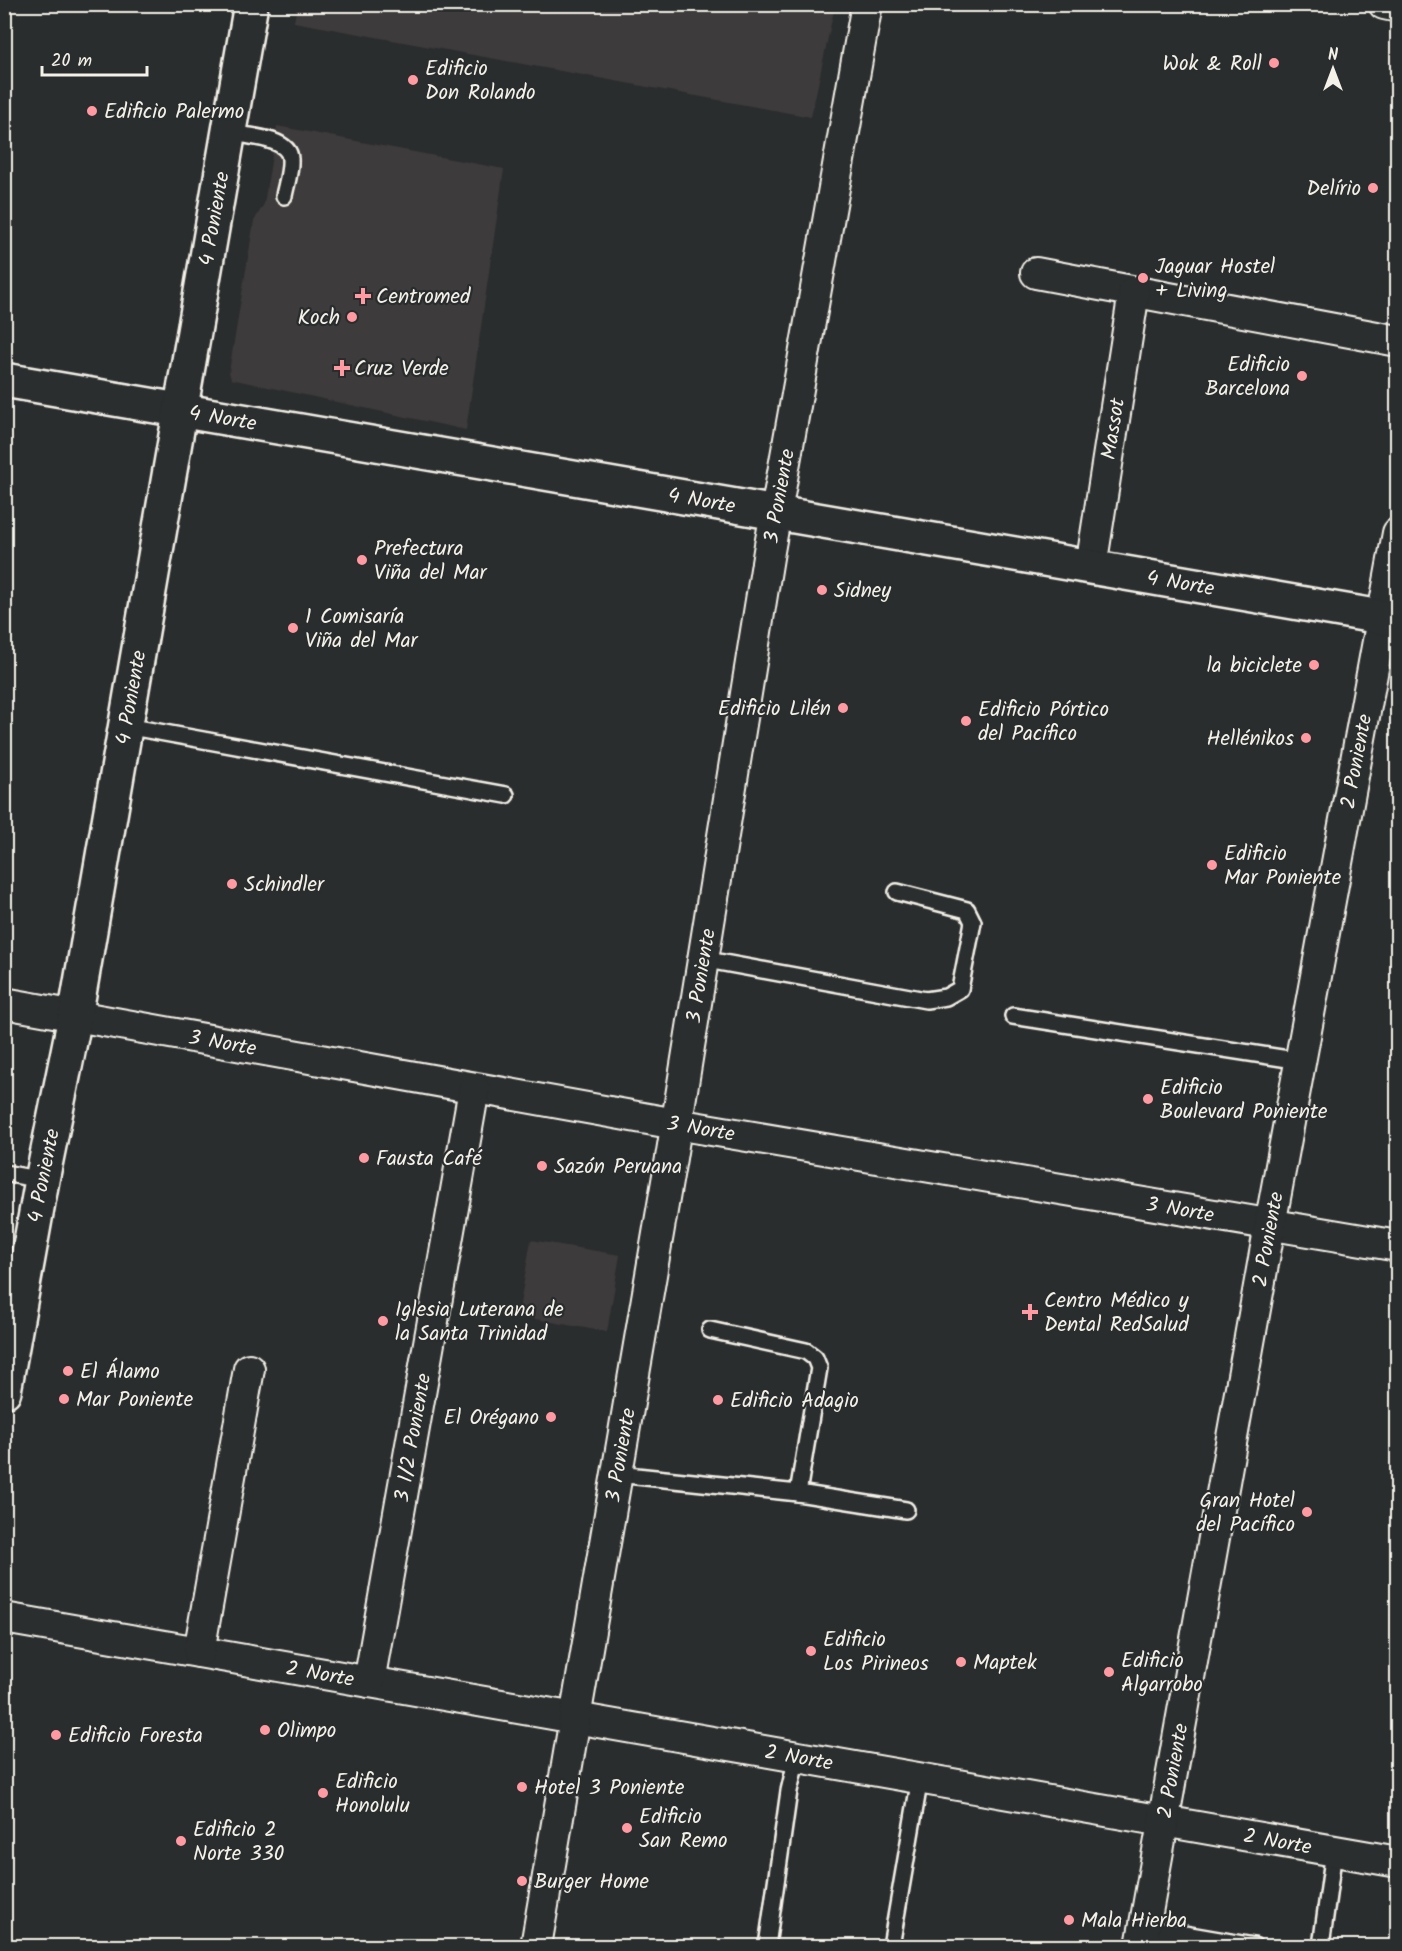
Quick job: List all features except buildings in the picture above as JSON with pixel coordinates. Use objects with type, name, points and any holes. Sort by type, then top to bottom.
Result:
[{"type":"main road","name":"4 Poniente","points":[[4,1391],[42,1180],[75,1017],[251,4]]},
{"type":"main road","name":"4 Norte","points":[[4,380],[1390,619]]},
{"type":"street","name":"3 Poniente","points":[[536,1947],[676,1125],[776,513],[867,4]]},
{"type":"street","points":[[1384,4],[1398,7]]},
{"type":"street","points":[[1036,273],[1398,341]]},
{"type":"street","name":"Massot","points":[[1091,567],[1134,292]]},
{"type":"street","name":"2 Poniente","points":[[1142,1937],[1300,1061],[1390,619],[1398,533]]},
{"type":"street","name":"3 Norte","points":[[4,1003],[676,1125],[1398,1246]]},
{"type":"street","name":"3 1/2 Poniente","points":[[369,1682],[474,1089]]},
{"type":"street","points":[[199,1652],[249,1369]]},
{"type":"street","name":"2 Norte","points":[[4,1618],[1398,1862]]},
{"type":"lane","points":[[230,133],[278,142],[287,148],[290,158],[284,196]]},
{"type":"lane","points":[[126,726],[506,795]]},
{"type":"lane","points":[[702,959],[926,1000],[946,997],[960,989],[973,922],[967,910],[897,892]]},
{"type":"lane","points":[[1013,1016],[1300,1061]]},
{"type":"lane","points":[[4,1173],[42,1180]]},
{"type":"lane","points":[[710,1330],[806,1351],[815,1358],[819,1368],[798,1493]]},
{"type":"lane","points":[[617,1474],[798,1493],[906,1510]]},
{"type":"lane","points":[[767,1947],[789,1791],[797,1757]]},
{"type":"lane","points":[[891,1947],[920,1778]]},
{"type":"lane","points":[[1321,1947],[1334,1851]]},
{"type":"lane","points":[[1142,1937],[1254,1947]]},
{"type":"shaded area","points":[[297,4],[835,5],[811,117],[294,22]]},
{"type":"shaded area","name":"Centromed","points":[[277,126],[504,169],[466,430],[231,379],[229,372],[254,221],[264,204]]},
{"type":"shaded area","points":[[531,1240],[620,1255],[607,1332],[518,1316]]},
{"type":"shaded area","points":[[1397,1582],[1398,1626],[1390,1624]]},
{"type":"place","name":"Wok & Roll","points":[[1274,63]]},
{"type":"place","name":"Edificio Don Rolando","points":[[413,80]]},
{"type":"place","name":"Edificio Palermo","points":[[92,111]]},
{"type":"place","name":"Delírio","points":[[1373,188]]},
{"type":"place","name":"Jaguar Hostel + Living","points":[[1143,278]]},
{"type":"place","name":"Centromed","points":[[363,296]]},
{"type":"place","name":"Koch","points":[[352,317]]},
{"type":"place","name":"Cruz Verde","points":[[342,368]]},
{"type":"place","name":"Edificio Barcelona","points":[[1302,376]]},
{"type":"place","name":"Prefectura Viña del Mar","points":[[362,560]]},
{"type":"place","name":"Sidney","points":[[822,590]]},
{"type":"place","name":"1 Comisaría Viña del Mar","points":[[293,628]]},
{"type":"place","name":"la biciclete","points":[[1314,665]]},
{"type":"place","name":"Edificio Lilén","points":[[843,708]]},
{"type":"place","name":"Edificio Pórtico del Pacífico","points":[[966,721]]},
{"type":"place","name":"Hellénikos","points":[[1306,738]]},
{"type":"place","name":"Edificio Mar Poniente","points":[[1212,865]]},
{"type":"place","name":"Schindler","points":[[232,884]]},
{"type":"place","name":"Edificio Boulevard Poniente","points":[[1148,1099]]},
{"type":"place","name":"Fausta Café","points":[[364,1158]]},
{"type":"place","name":"Sazón Peruana","points":[[542,1166]]},
{"type":"place","name":"Centro Médico y Dental RedSalud","points":[[1030,1312]]},
{"type":"place","name":"Iglesia Luterana de la Santa Trinidad","points":[[383,1321]]},
{"type":"place","name":"El Álamo","points":[[68,1371]]},
{"type":"place","name":"Mar Poniente","points":[[64,1399]]},
{"type":"place","name":"Edificio Adagio","points":[[718,1400]]},
{"type":"place","name":"El Orégano","points":[[551,1417]]},
{"type":"place","name":"Gran Hotel del Pacífico","points":[[1307,1512]]},
{"type":"place","name":"Edificio Los Pirineos","points":[[811,1651]]},
{"type":"place","name":"Maptek","points":[[961,1662]]},
{"type":"place","name":"Edificio Algarrobo","points":[[1109,1672]]},
{"type":"place","name":"Olimpo","points":[[265,1730]]},
{"type":"place","name":"Edificio Foresta","points":[[56,1735]]},
{"type":"place","name":"Hotel 3 Poniente","points":[[522,1787]]},
{"type":"place","name":"Edificio Honolulu","points":[[323,1793]]},
{"type":"place","name":"Edificio San Remo","points":[[627,1828]]},
{"type":"place","name":"Edificio 2 Norte 330","points":[[181,1841]]},
{"type":"place","name":"Burger Home","points":[[522,1881]]},
{"type":"place","name":"Mala Hierba","points":[[1069,1920]]}]
